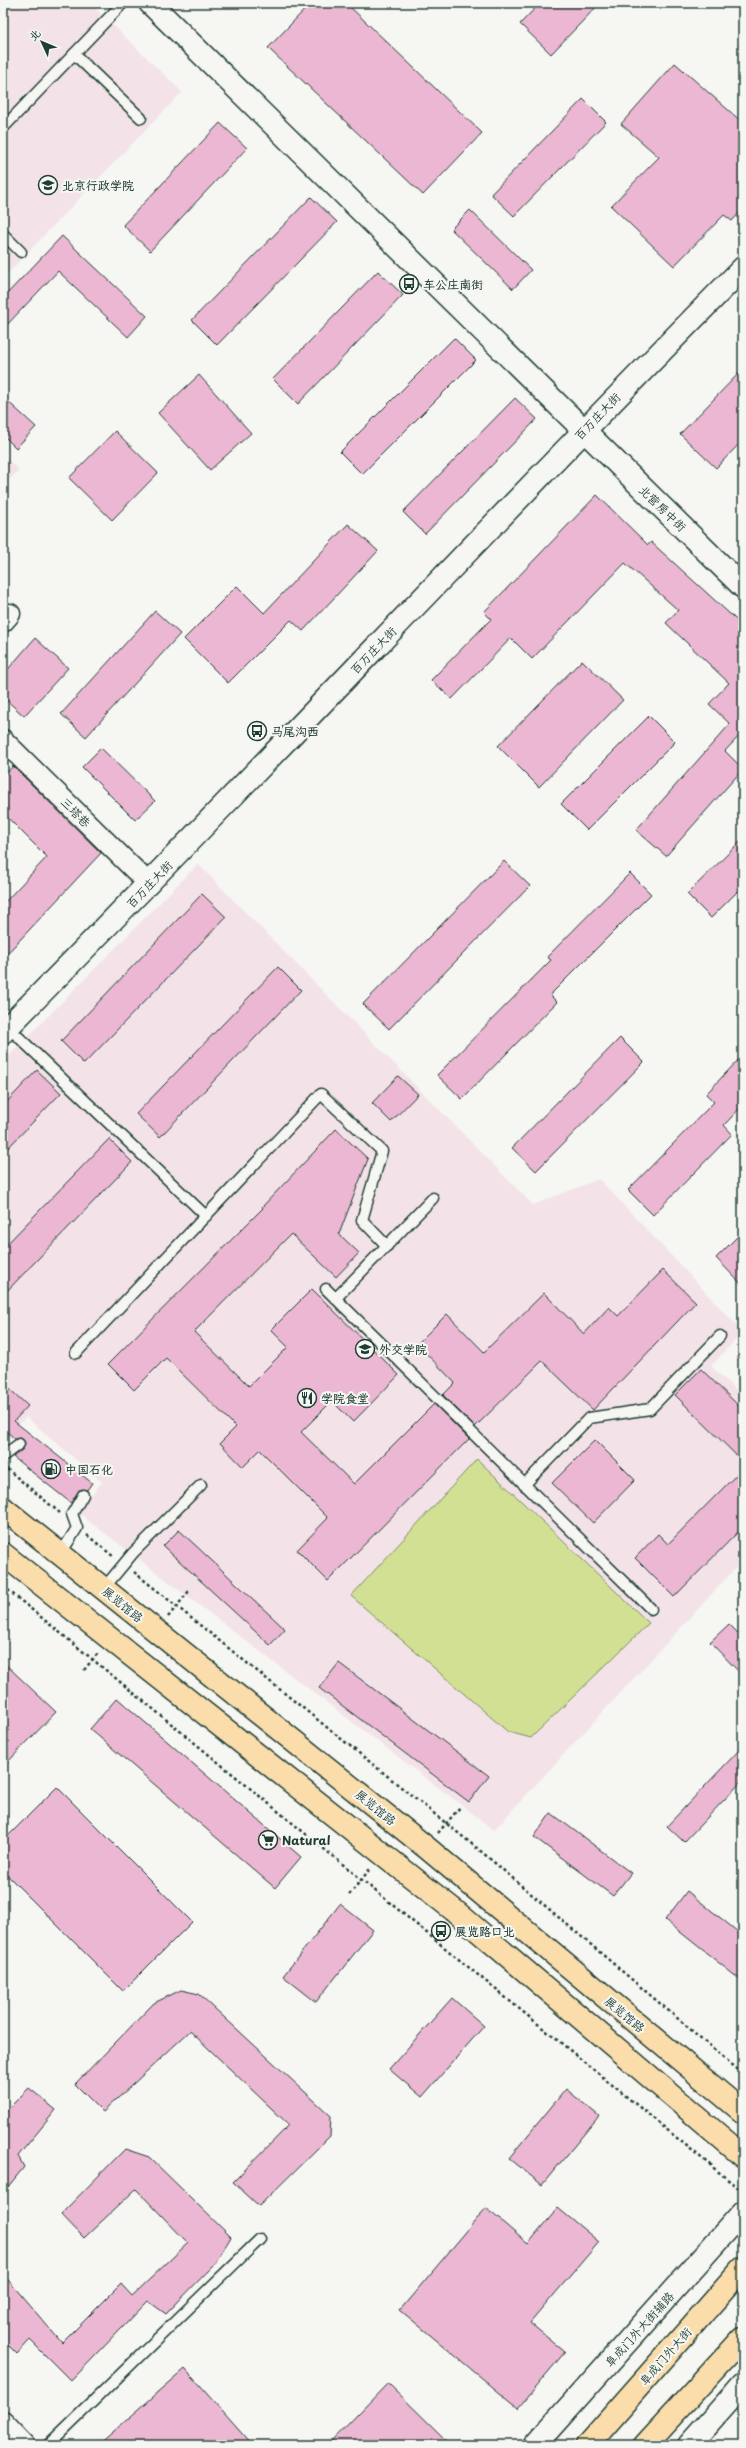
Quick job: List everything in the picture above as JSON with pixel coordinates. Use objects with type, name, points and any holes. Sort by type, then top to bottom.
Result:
[{"type":"main road","name":"展览馆路","points":[[3,1508],[427,1848],[743,2112]]},
{"type":"main road","points":[[3,1554],[455,1911],[743,2156]]},
{"type":"main road","name":"阜成门外大街","points":[[587,2445],[743,2268]]},
{"type":"main road","points":[[645,2445],[743,2338]]},
{"type":"street","points":[[150,3],[583,430]]},
{"type":"street","name":"百万庄大街","points":[[6,1030],[149,884],[583,430],[743,268]]},
{"type":"street","name":"北营房中街","points":[[583,430],[743,587]]},
{"type":"street","name":"三塔巷","points":[[3,740],[149,884]]},
{"type":"street","name":"阜成门外大街辅路","points":[[535,2445],[743,2212]]},
{"type":"street","points":[[689,2445],[743,2384]]},
{"type":"street","points":[[3,2422],[25,2445]]},
{"type":"lane","points":[[3,128],[123,3]]},
{"type":"lane","points":[[74,54],[141,118]]},
{"type":"lane","points":[[3,234],[21,252]]},
{"type":"lane","points":[[6,1030],[206,1216]]},
{"type":"lane","points":[[76,1353],[321,1094],[382,1151],[362,1220],[387,1246]]},
{"type":"lane","points":[[336,1298],[433,1198]]},
{"type":"lane","points":[[326,1288],[651,1609]]},
{"type":"lane","points":[[524,1485],[589,1418],[650,1409],[720,1336]]},
{"type":"lane","points":[[3,1456],[19,1444]]},
{"type":"lane","points":[[104,1588],[124,1564],[201,1485]]},
{"type":"lane","points":[[61,1553],[77,1528],[72,1514],[83,1495]]},
{"type":"lane","points":[[48,2445],[260,2239]]},
{"type":"path","points":[[3,1466],[77,1528],[124,1564],[483,1853],[743,2074]]},
{"type":"path","points":[[3,1586],[743,2192]]},
{"type":"shaded area","name":"北京行政学院","points":[[3,3],[90,3],[182,92],[3,278]]},
{"type":"shaded area","points":[[3,455],[19,470],[3,486]]},
{"type":"shaded area","name":"外交学院","points":[[198,864],[533,1205],[599,1179],[743,1332],[711,1366],[743,1397],[743,1560],[494,1830],[77,1512],[102,1482],[26,1417],[3,1442],[3,1062]]},
{"type":"green space","points":[[477,1459],[649,1623],[531,1738],[508,1732],[351,1596]]},
{"type":"building","points":[[311,3],[346,3],[482,133],[423,195],[268,48]]},
{"type":"building","points":[[540,3],[600,3],[551,54],[520,24]]},
{"type":"building","points":[[675,63],[743,123],[743,209],[732,221],[724,215],[674,266],[611,206],[659,157],[621,124]]},
{"type":"building","points":[[583,99],[606,122],[514,216],[491,194]]},
{"type":"building","points":[[220,123],[247,148],[150,251],[123,225]]},
{"type":"building","points":[[311,197],[337,222],[217,345],[192,320]]},
{"type":"building","points":[[470,210],[531,270],[513,289],[451,229]]},
{"type":"building","points":[[62,236],[147,316],[128,337],[58,271],[3,329],[3,298]]},
{"type":"building","points":[[378,271],[403,295],[298,404],[273,379]]},
{"type":"building","points":[[454,338],[476,360],[362,474],[340,452]]},
{"type":"building","points":[[743,369],[743,440],[716,468],[680,434]]},
{"type":"building","points":[[199,375],[251,433],[210,470],[158,413]]},
{"type":"building","points":[[3,397],[36,427],[16,448],[3,435]]},
{"type":"building","points":[[515,398],[537,419],[425,534],[403,512]]},
{"type":"building","points":[[115,431],[158,473],[112,520],[69,478]]},
{"type":"building","points":[[597,495],[648,545],[651,542],[743,626],[743,736],[741,734],[725,751],[743,769],[666,856],[636,830],[730,724],[709,704],[729,683],[666,623],[678,610],[625,563],[532,659],[511,638],[452,699],[431,680],[491,619],[484,612]]},
{"type":"building","points":[[348,524],[378,551],[303,631],[291,620],[228,683],[184,639],[237,586],[264,613]]},
{"type":"building","points":[[155,611],[180,634],[86,737],[61,714]]},
{"type":"building","points":[[35,638],[68,668],[24,716],[3,697],[3,675]]},
{"type":"building","points":[[582,660],[623,700],[539,787],[498,746]]},
{"type":"building","points":[[649,716],[675,742],[587,830],[561,804]]},
{"type":"building","points":[[101,748],[155,801],[135,820],[82,767]]},
{"type":"building","points":[[13,766],[101,853],[3,958],[3,904],[47,857],[3,813],[3,777]]},
{"type":"building","points":[[743,839],[743,886],[711,918],[687,894]]},
{"type":"building","points":[[504,861],[530,886],[389,1029],[363,1004]]},
{"type":"building","points":[[630,873],[651,894],[550,995],[557,1002],[462,1099],[437,1075],[551,960],[547,957]]},
{"type":"building","points":[[202,894],[226,917],[84,1064],[61,1041]]},
{"type":"building","points":[[278,967],[301,990],[160,1137],[136,1114]]},
{"type":"building","points":[[620,1038],[644,1062],[536,1171],[512,1148]]},
{"type":"building","points":[[743,1055],[743,1105],[724,1125],[732,1134],[653,1215],[628,1190],[714,1102],[706,1094]]},
{"type":"building","points":[[37,1070],[61,1093],[3,1153],[3,1106]]},
{"type":"building","points":[[398,1076],[418,1094],[391,1122],[372,1103]]},
{"type":"building","points":[[336,1129],[368,1159],[339,1234],[359,1253],[336,1277],[291,1234],[194,1332],[249,1386],[288,1347],[271,1330],[312,1289],[399,1375],[353,1422],[332,1401],[301,1432],[354,1484],[434,1404],[469,1439],[328,1581],[297,1550],[328,1518],[260,1450],[243,1467],[220,1443],[236,1427],[166,1358],[134,1390],[108,1364],[263,1208],[262,1207]]},
{"type":"building","points":[[109,1139],[132,1162],[3,1295],[3,1248]]},
{"type":"building","points":[[743,1231],[743,1286],[716,1258]]},
{"type":"building","points":[[663,1270],[696,1302],[593,1410],[542,1361],[475,1427],[443,1395],[455,1383],[417,1344],[447,1314],[484,1352],[544,1293],[584,1334],[609,1307],[618,1316]]},
{"type":"building","points":[[701,1369],[743,1410],[743,1462],[675,1395]]},
{"type":"building","name":"中国石化","points":[[3,1383],[28,1406],[14,1421],[92,1483],[87,1490],[79,1490],[71,1503],[13,1457],[23,1449],[25,1443],[21,1438],[15,1439],[6,1431],[3,1434]]},
{"type":"building","points":[[595,1440],[635,1480],[593,1523],[552,1483]]},
{"type":"building","points":[[743,1468],[743,1527],[674,1597],[635,1558],[658,1534],[668,1544]]},
{"type":"building","points":[[179,1530],[285,1629],[270,1645],[163,1546]]},
{"type":"building","points":[[729,1624],[743,1638],[743,1676],[710,1642]]},
{"type":"building","points":[[3,1662],[56,1712],[3,1767]]},
{"type":"building","points":[[339,1663],[489,1776],[469,1802],[319,1688]]},
{"type":"building","points":[[117,1698],[301,1857],[275,1888],[90,1729]]},
{"type":"building","points":[[743,1746],[743,1780],[684,1842],[667,1826]]},
{"type":"building","points":[[57,1787],[192,1922],[123,1991],[3,1871],[3,1841]]},
{"type":"building","points":[[551,1813],[631,1873],[613,1896],[534,1837]]},
{"type":"building","points":[[687,1891],[743,1936],[743,1982],[665,1920]]},
{"type":"building","points":[[340,1904],[373,1930],[316,2002],[283,1976]]},
{"type":"building","points":[[181,1990],[199,1994],[331,2116],[330,2136],[259,2206],[233,2182],[289,2125],[190,2031],[103,2112],[75,2084],[154,2003]]},
{"type":"building","points":[[452,1998],[484,2026],[422,2097],[389,2069]]},
{"type":"building","points":[[29,2088],[56,2110],[18,2156],[24,2167],[3,2193],[3,2114]]},
{"type":"building","points":[[566,2089],[599,2116],[542,2185],[509,2158]]},
{"type":"building","points":[[125,2149],[149,2157],[231,2237],[213,2266],[166,2314],[148,2301],[71,2381],[30,2340],[17,2354],[3,2340],[3,2274],[62,2343],[121,2284],[132,2296],[188,2243],[136,2189],[84,2238],[61,2214]]},
{"type":"building","points":[[486,2208],[528,2244],[558,2208],[599,2242],[530,2323],[565,2352],[518,2408],[400,2310]]},
{"type":"building","points":[[185,2369],[252,2445],[98,2445]]},
{"type":"building","points":[[388,2383],[451,2445],[328,2445]]},
{"type":"place","name":"北京行政学院","points":[[48,185]]},
{"type":"place","name":"车公庄南街","points":[[409,284]]},
{"type":"place","name":"马尾沟西","points":[[257,731]]},
{"type":"place","name":"外交学院","points":[[365,1349]]},
{"type":"place","name":"学院食堂","points":[[307,1398]]},
{"type":"place","name":"中国石化","points":[[51,1469]]},
{"type":"place","name":"Natural","points":[[268,1840]]},
{"type":"place","name":"展览路口北","points":[[441,1931]]}]
